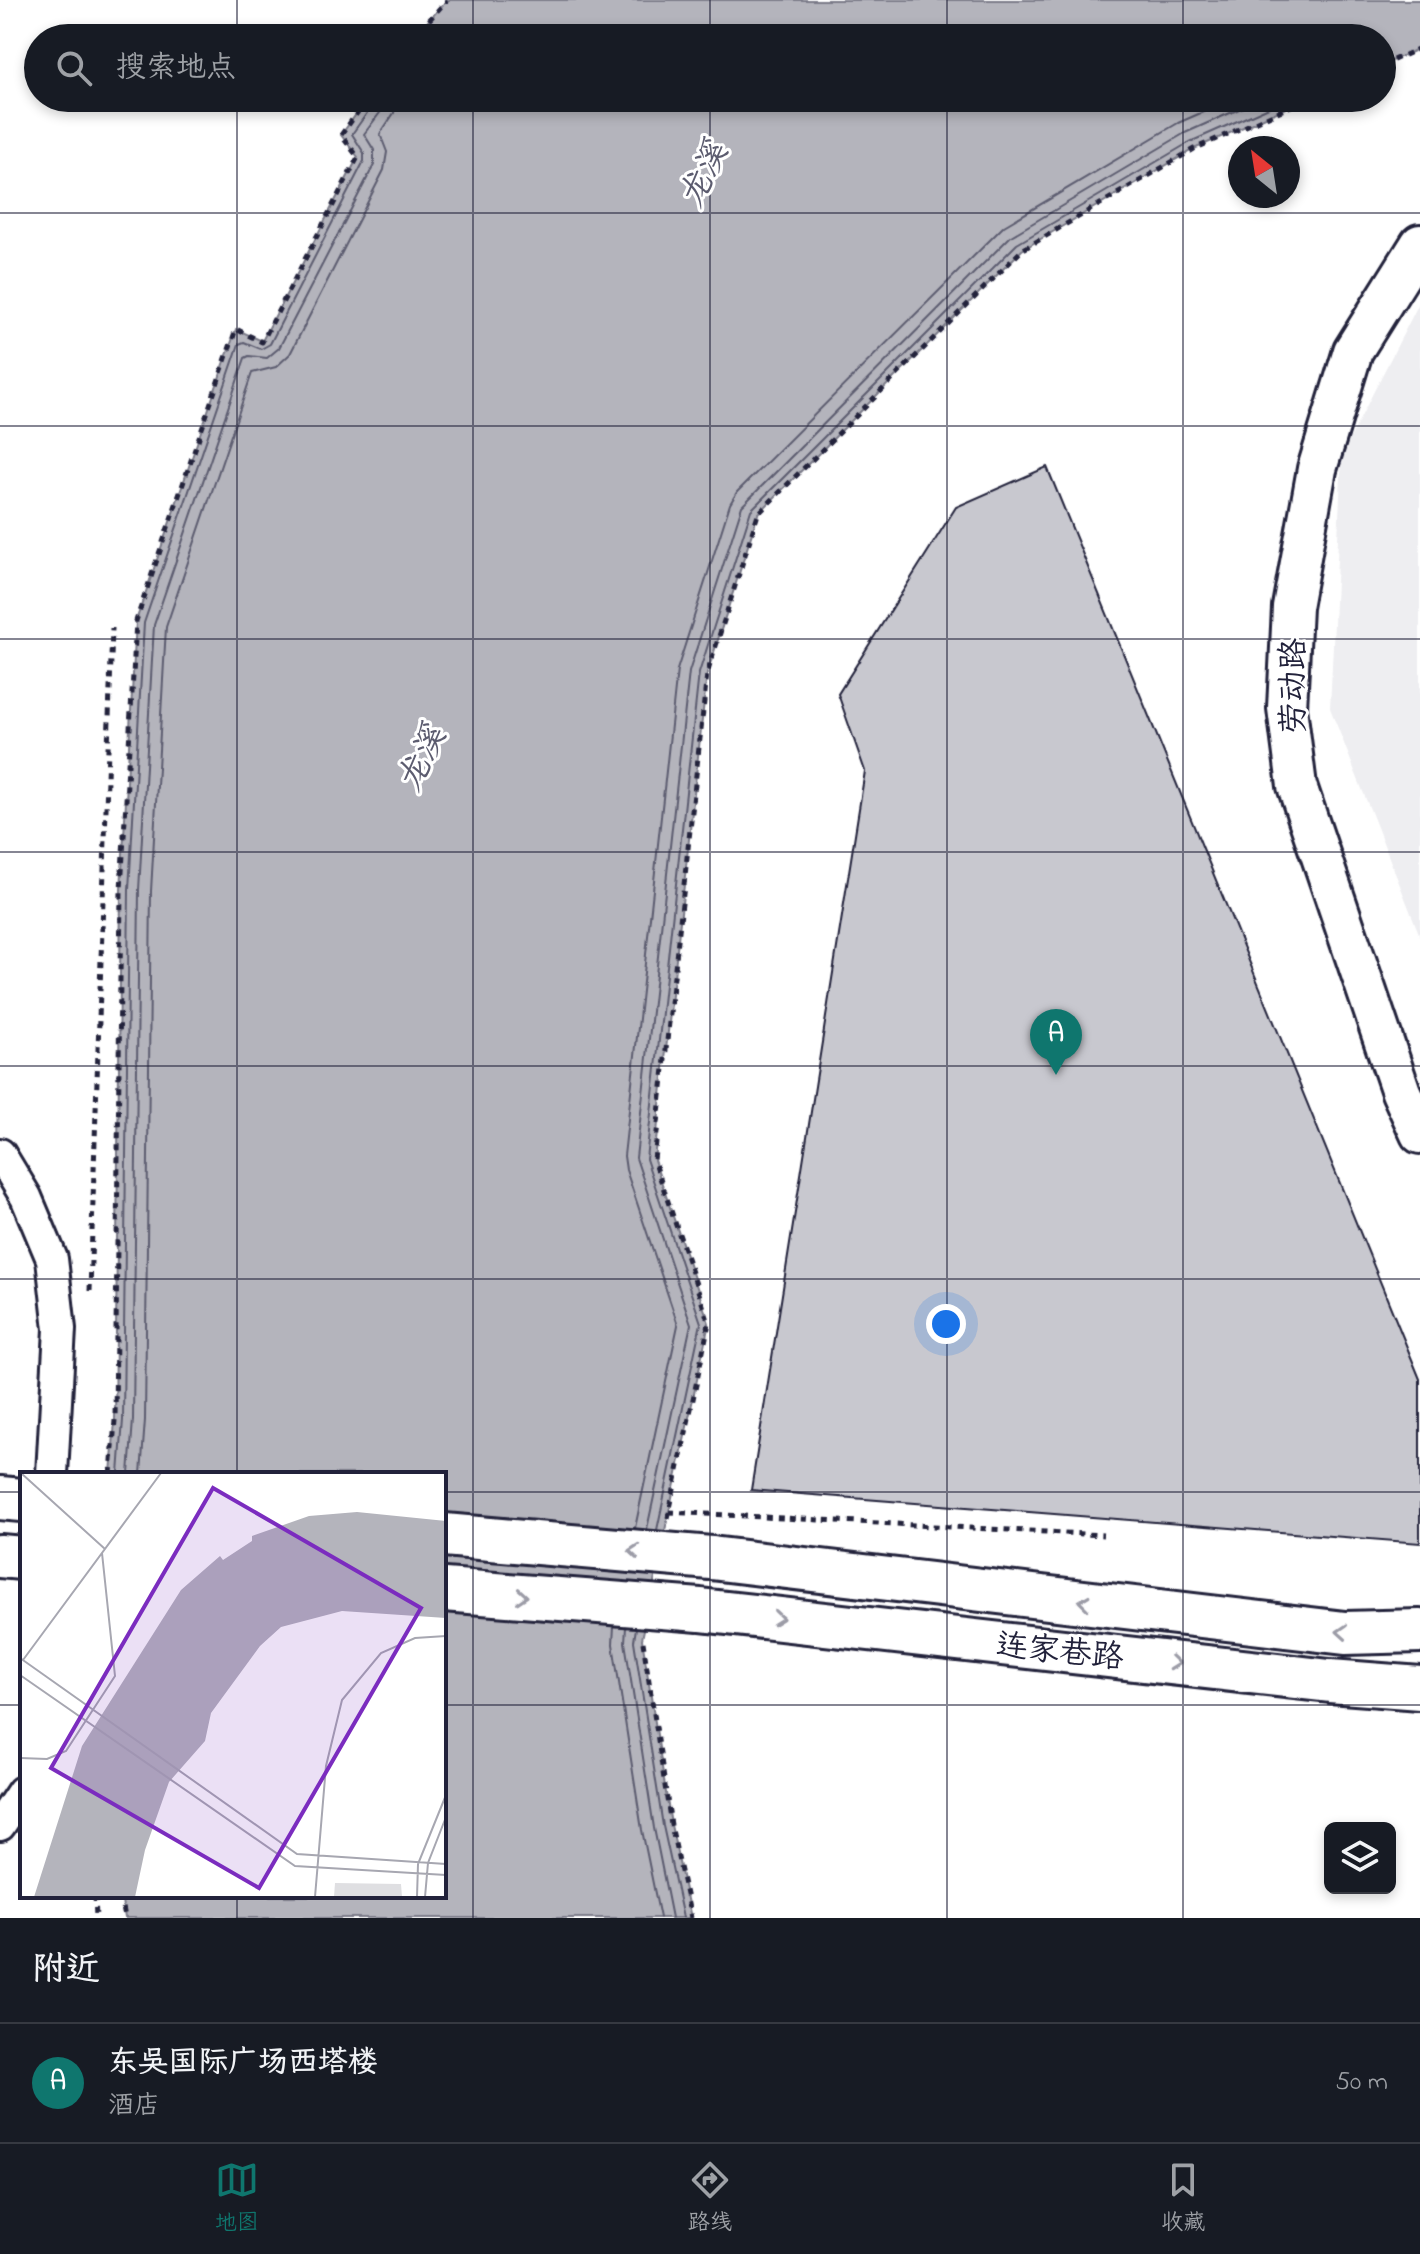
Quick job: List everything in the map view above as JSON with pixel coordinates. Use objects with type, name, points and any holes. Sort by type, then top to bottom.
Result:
[{"type":"main road","points":[[0,1498],[20,1500]]},
{"type":"main road","name":"连家巷路","points":[[446,1535],[711,1558],[1345,1633],[1420,1631]]},
{"type":"main road","points":[[0,1556],[20,1558]]},
{"type":"main road","name":"连家巷路","points":[[446,1590],[700,1610],[1330,1681],[1420,1688]]},
{"type":"street","name":"劳动路","points":[[1420,244],[1353,351],[1317,469],[1292,607],[1287,708],[1297,786],[1401,1092],[1420,1134]]},
{"type":"street","points":[[0,1154],[26,1197],[52,1259],[60,1329],[52,1472]]},
{"type":"street","points":[[0,1825],[20,1795]]},
{"type":"path","points":[[426,24],[447,0]]},
{"type":"path","points":[[1396,59],[1420,48]]},
{"type":"path","points":[[111,1472],[115,1420],[121,890],[136,621],[236,329],[262,342],[358,157],[341,135],[358,112]]},
{"type":"path","points":[[666,1526],[709,1323],[654,1160],[707,674],[758,514],[1022,250],[1194,149],[1277,112]]},
{"type":"path","points":[[90,1298],[112,628]]},
{"type":"path","points":[[669,1512],[1103,1535]]},
{"type":"path","points":[[642,1639],[671,1825],[691,1918]]},
{"type":"path","points":[[95,1898],[96,1918]]},
{"type":"path","points":[[121,1898],[125,1918]]},
{"type":"shaded area","points":[[1420,301],[1420,936],[1330,708],[1342,454]]},
{"type":"water","points":[[447,0],[1420,0],[1420,48],[1396,59],[1396,24],[426,24]]},
{"type":"water","name":"龙溪","points":[[358,112],[1277,112],[1194,149],[1022,250],[758,514],[707,674],[654,1160],[709,1323],[642,1639],[671,1825],[691,1918],[125,1918],[121,1898],[446,1898],[446,1472],[111,1472],[115,1420],[121,890],[136,621],[236,329],[262,341],[358,157],[341,135]]},
{"type":"building","points":[[1047,467],[1420,1379],[1420,1543],[751,1490],[865,771],[838,694],[956,507]]},
{"type":"place","name":"东吴国际广场西塔楼","points":[[1056,1075]]}]
